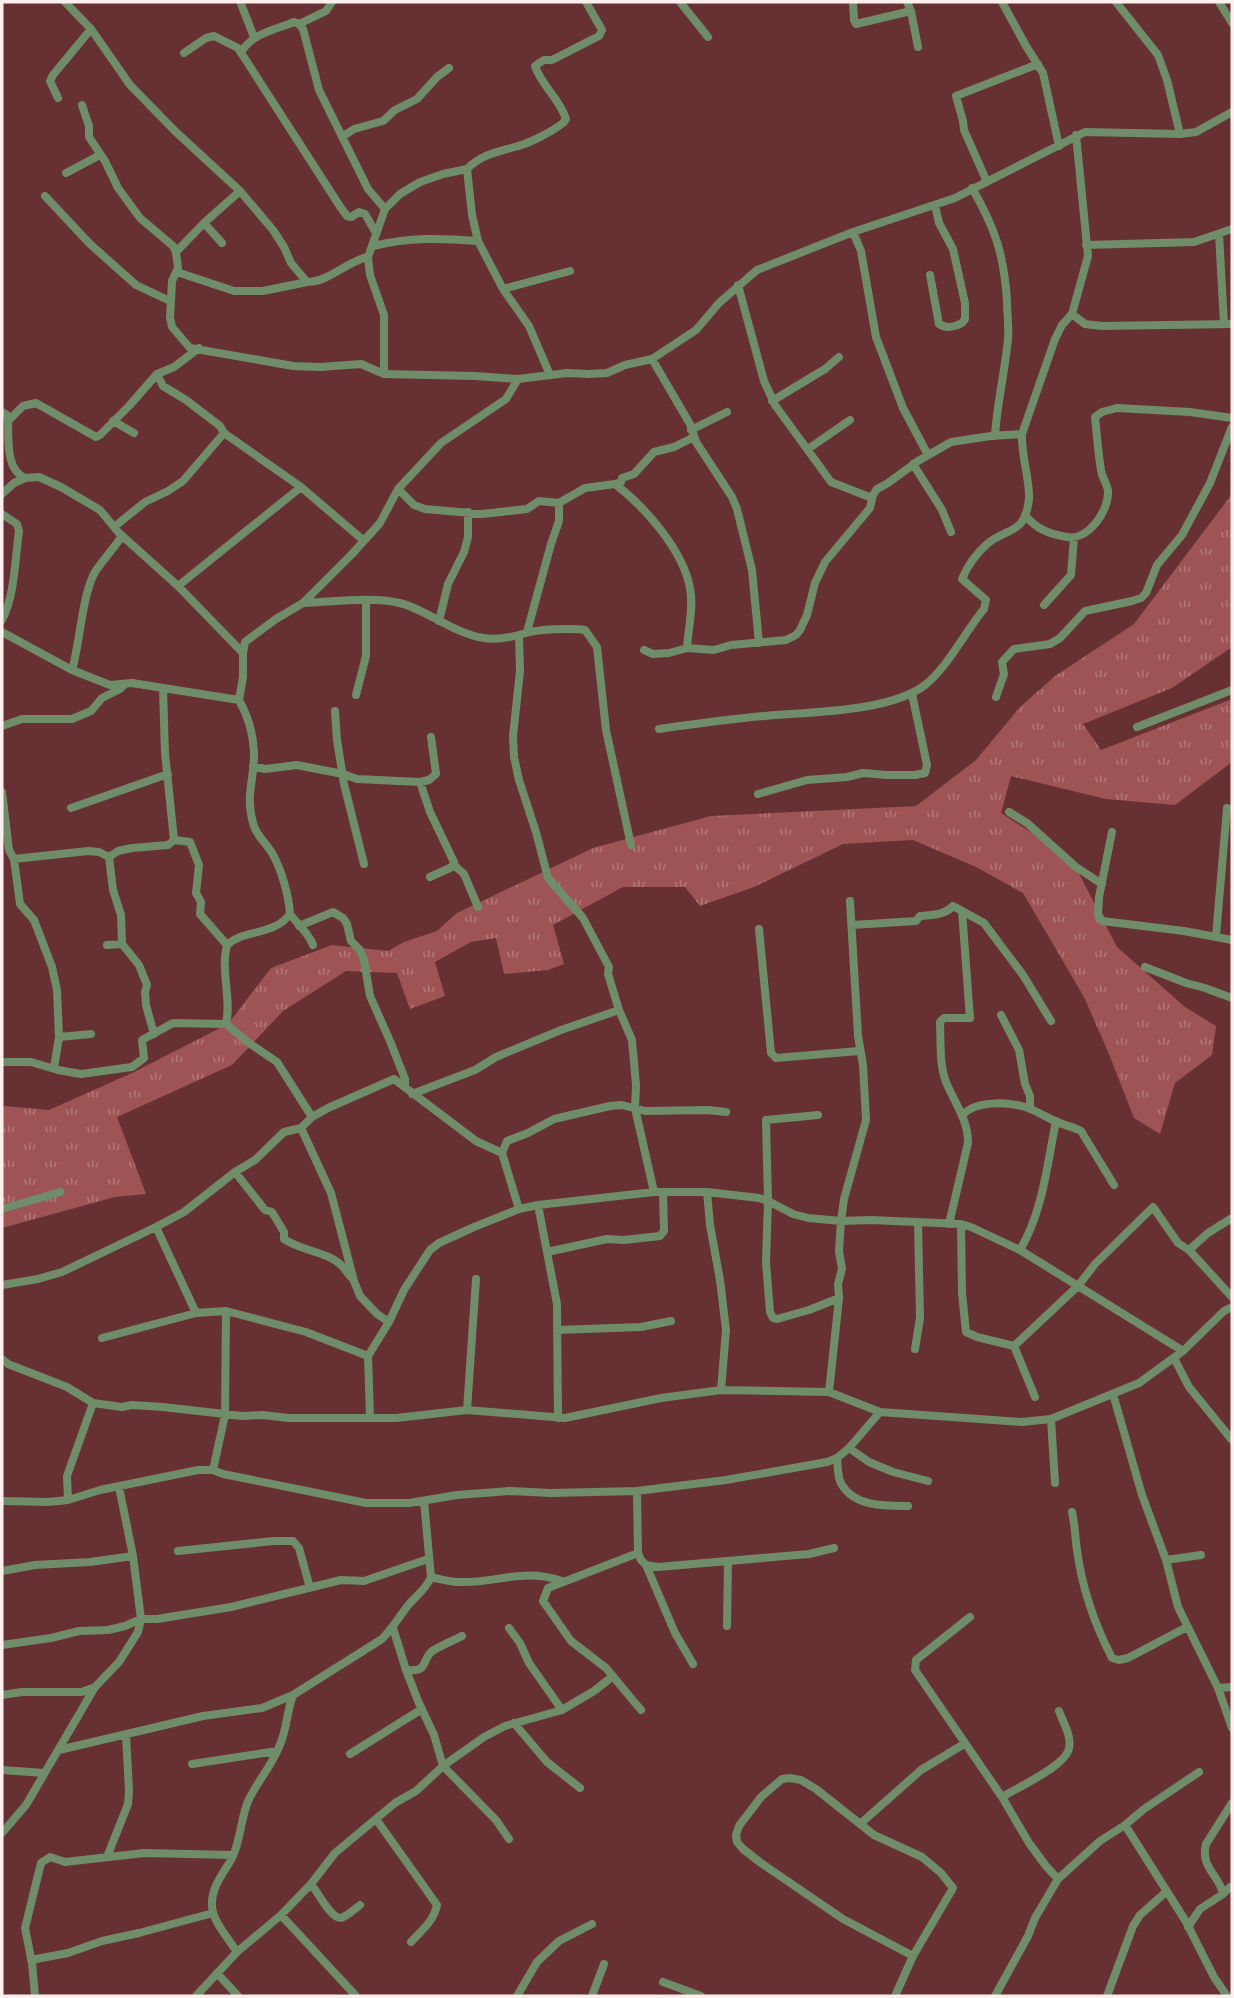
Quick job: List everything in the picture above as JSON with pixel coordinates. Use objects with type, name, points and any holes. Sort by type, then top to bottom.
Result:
[{"type":"street","points":[[65,2],[92,29],[130,85],[240,191],[273,230],[291,263],[307,282]]},
{"type":"street","points":[[241,53],[254,37],[294,22],[299,23],[326,10],[332,2]]},
{"type":"street","points":[[384,374],[384,315],[370,275],[368,257],[385,209],[400,194],[420,182],[467,169],[485,155],[522,145],[563,123],[566,118],[563,111],[538,75],[535,66],[599,36],[602,30],[586,2]]},
{"type":"street","points":[[680,2],[708,37]]},
{"type":"street","points":[[853,2],[856,24],[911,11]]},
{"type":"street","points":[[907,2],[918,47]]},
{"type":"street","points":[[1002,2],[1045,78],[1059,146]]},
{"type":"street","points":[[1116,2],[1158,55],[1180,134]]},
{"type":"street","points":[[1219,2],[1232,23]]},
{"type":"street","points":[[241,4],[254,37]]},
{"type":"street","points":[[299,23],[303,29],[319,90],[368,189],[385,209]]},
{"type":"street","points":[[58,98],[50,81],[52,75],[92,29]]},
{"type":"street","points":[[184,53],[206,38],[214,36],[238,48],[341,208],[347,216],[351,217],[359,212],[365,214],[376,233]]},
{"type":"street","points":[[987,182],[964,130],[956,96],[1038,64]]},
{"type":"street","points":[[342,137],[354,129],[383,121],[395,110],[417,99],[449,68]]},
{"type":"street","points":[[82,105],[89,126],[89,137],[118,188],[139,218],[173,246],[176,252],[177,272],[172,281],[170,318],[173,327],[190,348],[293,366],[361,364],[384,374],[518,379],[567,373],[607,373],[625,365],[652,359],[695,330],[719,303],[757,270],[853,232],[955,198],[1084,132],[1196,132],[1232,112]]},
{"type":"street","points":[[659,729],[720,720],[836,711],[912,694],[928,683],[984,609],[986,600],[962,579],[969,565],[988,543],[1018,528],[1026,515],[1029,498],[1021,450],[1022,434],[1055,339],[1072,314],[1088,256],[1076,135]]},
{"type":"street","points":[[66,173],[100,155]]},
{"type":"street","points":[[467,169],[478,241],[503,289],[529,326],[550,375]]},
{"type":"street","points":[[972,188],[994,232],[1005,272],[1008,339],[995,436]]},
{"type":"street","points":[[176,252],[240,191]]},
{"type":"street","points":[[45,196],[90,244],[136,285],[170,301]]},
{"type":"street","points":[[930,275],[939,324],[950,327],[962,323],[965,319],[965,303],[953,249],[939,223],[935,205]]},
{"type":"street","points":[[204,223],[222,243]]},
{"type":"street","points":[[1086,245],[1194,242],[1232,229]]},
{"type":"street","points":[[853,232],[861,251],[876,337],[902,408],[928,455]]},
{"type":"street","points":[[1072,314],[1084,324],[1102,326],[1228,324],[1219,234]]},
{"type":"street","points":[[373,246],[402,239],[478,241]]},
{"type":"street","points":[[177,272],[234,291],[263,291],[316,281],[356,260],[368,257]]},
{"type":"street","points":[[503,289],[570,271]]},
{"type":"street","points":[[738,285],[772,401],[831,482],[872,498]]},
{"type":"street","points":[[8,421],[23,406],[36,403],[96,437],[130,406],[157,374],[174,367],[199,348]]},
{"type":"street","points":[[772,401],[839,358]]},
{"type":"street","points":[[652,359],[737,509],[752,570],[759,643]]},
{"type":"street","points":[[157,374],[163,386],[220,426],[224,433],[301,486],[363,540]]},
{"type":"street","points":[[313,945],[310,937],[290,914],[277,863],[254,826],[248,797],[253,766],[253,739],[247,716],[239,700],[245,642],[257,631],[303,603],[380,523],[398,489],[442,443],[506,399],[518,379]]},
{"type":"street","points":[[1026,515],[1034,526],[1054,535],[1073,538],[1090,531],[1100,519],[1108,491],[1101,470],[1095,417],[1102,412],[1116,408],[1190,412],[1232,418]]},
{"type":"street","points":[[2,412],[7,415],[12,464],[19,475],[25,478]]},
{"type":"street","points":[[398,489],[414,505],[425,509],[482,514],[527,509],[539,501],[559,503],[585,488],[621,482],[622,478],[634,474],[654,452],[674,447],[727,412]]},
{"type":"street","points":[[808,449],[850,420]]},
{"type":"street","points":[[113,421],[134,433]]},
{"type":"street","points":[[996,696],[1004,674],[1003,662],[1014,649],[1050,644],[1060,638],[1084,611],[1132,601],[1146,593],[1157,565],[1182,535],[1210,484],[1232,427]]},
{"type":"street","points":[[114,527],[145,502],[183,481],[224,433]]},
{"type":"street","points":[[644,650],[653,654],[687,648],[715,650],[731,645],[786,640],[800,630],[807,615],[815,583],[825,562],[866,514],[877,489],[951,442],[1022,434]]},
{"type":"street","points":[[913,464],[942,510],[951,532]]},
{"type":"street","points":[[2,494],[14,483],[25,478],[39,477],[100,510],[122,536],[178,586],[243,653]]},
{"type":"street","points":[[615,484],[629,494],[661,530],[672,546],[690,586],[687,648]]},
{"type":"street","points":[[178,586],[301,486]]},
{"type":"street","points":[[547,1252],[607,1239],[660,1236],[664,1231],[658,1192],[635,1108],[632,1040],[619,1010],[608,974],[609,967],[583,918],[548,878],[514,757],[513,736],[523,634],[559,521],[559,503]]},
{"type":"street","points":[[439,621],[448,584],[464,552],[468,537],[468,512]]},
{"type":"street","points":[[2,514],[17,524],[19,531],[11,589],[2,620]]},
{"type":"street","points":[[72,670],[94,574],[122,536]]},
{"type":"street","points":[[1044,605],[1071,575],[1073,538]]},
{"type":"street","points":[[303,603],[383,600],[402,604],[483,638],[585,630],[597,647],[606,730],[631,845]]},
{"type":"street","points":[[356,695],[366,656],[366,601]]},
{"type":"street","points":[[2,632],[72,670],[110,685],[183,690],[239,700]]},
{"type":"street","points":[[2,726],[22,719],[72,719],[92,711],[102,698],[125,684]]},
{"type":"street","points":[[163,689],[165,753],[174,840]]},
{"type":"street","points":[[1137,726],[1232,690]]},
{"type":"street","points":[[758,794],[807,780],[863,773],[925,773],[927,765],[912,694]]},
{"type":"street","points":[[335,711],[344,784],[364,864]]},
{"type":"street","points":[[253,766],[265,769],[297,765],[356,779],[420,782],[429,780],[436,774],[431,737]]},
{"type":"street","points":[[71,808],[168,774]]},
{"type":"street","points":[[420,782],[441,837],[454,859],[454,865],[464,874],[478,907]]},
{"type":"street","points":[[2,792],[9,850],[14,859],[20,904],[34,920],[52,967],[57,990],[59,1037],[54,1068]]},
{"type":"street","points":[[1216,936],[1227,808]]},
{"type":"street","points":[[1009,812],[1035,829],[1076,867],[1102,884]]},
{"type":"street","points":[[1112,832],[1098,914],[1102,921],[1232,940]]},
{"type":"street","points":[[109,857],[118,851],[167,845],[174,840],[190,842],[199,865],[196,893],[201,902],[201,914],[228,945]]},
{"type":"street","points":[[14,859],[88,851],[109,857]]},
{"type":"street","points":[[109,857],[113,890],[121,915],[122,944],[139,965],[147,985],[146,1005],[154,1034]]},
{"type":"street","points":[[430,877],[454,865]]},
{"type":"street","points":[[830,1392],[838,1284],[842,1269],[839,1251],[841,1221],[844,1199],[866,1119],[850,901]]},
{"type":"street","points":[[852,925],[916,921],[920,916],[940,914],[954,906],[984,923],[1023,975],[1051,1021]]},
{"type":"street","points":[[949,1224],[968,1143],[967,1122],[945,1079],[940,1022],[944,1018],[970,1018],[962,911]]},
{"type":"street","points":[[299,926],[333,912],[344,918],[351,941],[360,950],[364,960],[370,996],[409,1090]]},
{"type":"street","points":[[226,1024],[229,999],[226,975],[228,945],[234,939],[262,932],[282,923],[290,914]]},
{"type":"street","points":[[759,929],[771,1053],[776,1058],[859,1051]]},
{"type":"street","points":[[107,945],[122,944]]},
{"type":"street","points":[[1145,967],[1186,984],[1232,998]]},
{"type":"street","points":[[409,1090],[475,1069],[496,1057],[561,1030],[619,1010]]},
{"type":"street","points":[[1001,1014],[1019,1050],[1030,1096],[1030,1110]]},
{"type":"street","points":[[2,1062],[26,1061],[81,1074],[132,1067],[144,1058],[142,1040],[173,1023],[226,1024],[249,1044],[277,1062],[312,1117]]},
{"type":"street","points":[[59,1037],[91,1034]]},
{"type":"street","points":[[2,1284],[38,1279],[62,1272],[156,1227],[184,1212],[235,1172],[255,1160],[284,1132],[301,1128],[312,1117],[394,1079],[476,1141],[502,1153]]},
{"type":"street","points":[[962,1116],[972,1108],[996,1104],[1026,1107],[1081,1132],[1114,1185]]},
{"type":"street","points":[[519,1209],[502,1153],[507,1141],[554,1119],[610,1106],[645,1111],[726,1112]]},
{"type":"street","points":[[818,1115],[766,1120],[766,1262],[770,1312],[773,1318],[809,1310],[839,1298]]},
{"type":"street","points":[[1020,1250],[1038,1212],[1056,1121]]},
{"type":"street","points":[[301,1128],[331,1193],[360,1296],[389,1322]]},
{"type":"street","points":[[235,1172],[265,1210],[272,1212],[284,1232],[284,1239],[295,1247],[340,1264],[354,1281]]},
{"type":"street","points":[[2,1209],[60,1192]]},
{"type":"street","points":[[370,1418],[368,1356],[389,1322],[404,1290],[430,1250],[439,1243],[519,1209],[658,1192],[707,1192],[768,1201],[801,1216],[841,1221],[961,1224],[971,1227],[1020,1250],[1184,1351]]},
{"type":"street","points":[[707,1192],[726,1330],[721,1390]]},
{"type":"street","points":[[538,1205],[557,1304],[558,1418]]},
{"type":"street","points":[[1014,1346],[1078,1286],[1095,1264],[1153,1208],[1178,1243],[1189,1250],[1232,1297]]},
{"type":"street","points":[[1189,1250],[1208,1233],[1232,1218]]},
{"type":"street","points":[[915,1349],[919,1318],[918,1223]]},
{"type":"street","points":[[961,1224],[962,1293],[966,1332],[1014,1346]]},
{"type":"street","points":[[156,1227],[196,1313]]},
{"type":"street","points":[[467,1410],[476,1279]]},
{"type":"street","points":[[2,1359],[8,1364],[67,1387],[93,1403],[122,1407],[163,1407],[225,1415],[396,1418],[467,1410],[558,1418],[661,1398],[721,1390],[830,1392],[880,1412],[1022,1422],[1052,1419],[1139,1383],[1184,1351],[1224,1311],[1232,1307]]},
{"type":"street","points":[[102,1338],[196,1313],[226,1311],[306,1332],[368,1356]]},
{"type":"street","points":[[213,1470],[225,1415],[226,1311]]},
{"type":"street","points":[[557,1330],[641,1327],[671,1321]]},
{"type":"street","points":[[1014,1346],[1035,1396]]},
{"type":"street","points":[[1174,1357],[1189,1387],[1232,1439]]},
{"type":"street","points":[[1113,1394],[1142,1494],[1166,1560],[1178,1607],[1218,1688],[1232,1728]]},
{"type":"street","points":[[68,1500],[67,1476],[93,1403]]},
{"type":"street","points":[[2,1501],[68,1500],[198,1470],[213,1470],[247,1480],[366,1503],[410,1503],[457,1495],[510,1491],[636,1492],[739,1478],[814,1465],[837,1458],[880,1412]]},
{"type":"street","points":[[1052,1419],[1055,1483]]},
{"type":"street","points":[[849,1448],[869,1462],[928,1481]]},
{"type":"street","points":[[837,1458],[840,1483],[853,1497],[872,1504],[908,1506]]},
{"type":"street","points":[[2,1833],[26,1805],[95,1687],[119,1662],[138,1632],[141,1619],[120,1487]]},
{"type":"street","points":[[636,1492],[640,1560],[646,1565],[675,1633],[693,1664]]},
{"type":"street","points":[[59,1750],[203,1716],[262,1709],[293,1695],[382,1639],[429,1583],[431,1577],[424,1501]]},
{"type":"street","points":[[1072,1512],[1077,1552],[1087,1596],[1112,1658],[1128,1658],[1187,1627]]},
{"type":"street","points":[[178,1551],[293,1541],[299,1548],[310,1588]]},
{"type":"street","points":[[646,1565],[658,1567],[808,1554],[834,1548]]},
{"type":"street","points":[[548,1588],[638,1553]]},
{"type":"street","points":[[1166,1560],[1201,1555]]},
{"type":"street","points":[[2,1571],[35,1565],[90,1563],[133,1556]]},
{"type":"street","points":[[2,1645],[79,1631],[107,1630],[141,1619],[157,1619],[231,1606],[341,1580],[364,1581],[428,1559]]},
{"type":"street","points":[[727,1561],[727,1626]]},
{"type":"street","points":[[431,1577],[457,1583],[513,1576],[547,1576],[562,1581]]},
{"type":"street","points":[[547,1576],[548,1588],[544,1601],[564,1630],[572,1641],[606,1668],[640,1710]]},
{"type":"street","points":[[970,1617],[916,1660],[915,1670],[1002,1797],[1029,1843],[1058,1878]]},
{"type":"street","points":[[393,1628],[443,1766],[496,1820],[509,1839]]},
{"type":"street","points":[[509,1628],[520,1643],[529,1663],[562,1710]]},
{"type":"street","points":[[406,1670],[425,1666],[430,1653],[462,1636]]},
{"type":"street","points":[[196,1996],[237,1952],[281,1915],[312,1884],[335,1853],[395,1803],[416,1791],[443,1766],[484,1737],[514,1723],[562,1710],[613,1676]]},
{"type":"street","points":[[2,1695],[22,1692],[82,1692],[95,1687]]},
{"type":"street","points":[[1218,1688],[1232,1687]]},
{"type":"street","points":[[237,1952],[213,1913],[213,1893],[233,1855],[248,1801],[282,1741],[287,1709],[293,1695]]},
{"type":"street","points":[[350,1754],[422,1709]]},
{"type":"street","points":[[1002,1797],[1066,1757],[1070,1745],[1059,1711]]},
{"type":"street","points":[[514,1723],[547,1762],[580,1788]]},
{"type":"street","points":[[107,1857],[128,1804],[126,1735]]},
{"type":"street","points":[[860,1824],[921,1770],[964,1744]]},
{"type":"street","points":[[192,1764],[277,1751]]},
{"type":"street","points":[[2,1770],[44,1773]]},
{"type":"street","points":[[999,1995],[1035,1918],[1058,1878],[1100,1841],[1199,1772]]},
{"type":"street","points":[[895,1996],[913,1956],[954,1888],[922,1857],[874,1835],[808,1784],[790,1778],[782,1779],[761,1797],[739,1826],[737,1842],[779,1876],[843,1919],[913,1956]]},
{"type":"street","points":[[1223,1894],[1222,1887],[1206,1862],[1204,1852],[1206,1844],[1232,1803]]},
{"type":"street","points":[[376,1819],[437,1905],[430,1921],[411,1942]]},
{"type":"street","points":[[1125,1825],[1188,1927],[1214,1977],[1229,1996]]},
{"type":"street","points":[[35,1996],[25,1928],[41,1863],[50,1857],[65,1861],[144,1853],[233,1855]]},
{"type":"street","points":[[312,1884],[330,1912],[337,1917],[341,1918],[360,1905]]},
{"type":"street","points":[[1188,1927],[1200,1909],[1232,1888]]},
{"type":"street","points":[[1107,1996],[1133,1926],[1140,1915],[1167,1892]]},
{"type":"street","points":[[31,1959],[68,1953],[102,1941],[213,1913]]},
{"type":"street","points":[[281,1915],[356,1996]]},
{"type":"street","points":[[517,1996],[537,1962],[559,1941],[592,1924]]},
{"type":"street","points":[[592,1996],[604,1964]]},
{"type":"street","points":[[218,1973],[238,1996]]},
{"type":"street","points":[[663,1982],[701,1996]]},
{"type":"green space","points":[[1232,494],[1232,647],[1172,688],[1083,724],[1101,750],[1232,699],[1232,762],[1175,805],[1106,799],[1011,776],[1001,813],[1071,858],[1117,947],[1185,1007],[1216,1026],[1212,1055],[1175,1083],[1160,1134],[1134,1118],[1084,997],[1023,893],[976,867],[913,840],[843,844],[754,887],[700,906],[685,887],[623,887],[553,925],[564,964],[548,970],[504,974],[496,938],[471,942],[435,962],[445,996],[410,1009],[397,973],[346,971],[283,1011],[232,1065],[117,1117],[146,1194],[115,1197],[2,1228],[4,1106],[49,1110],[132,1073],[228,1024],[271,968],[332,945],[388,951],[404,942],[437,931],[457,913],[593,848],[711,816],[916,806],[976,760],[1020,707],[1055,676],[1134,624]]}]
